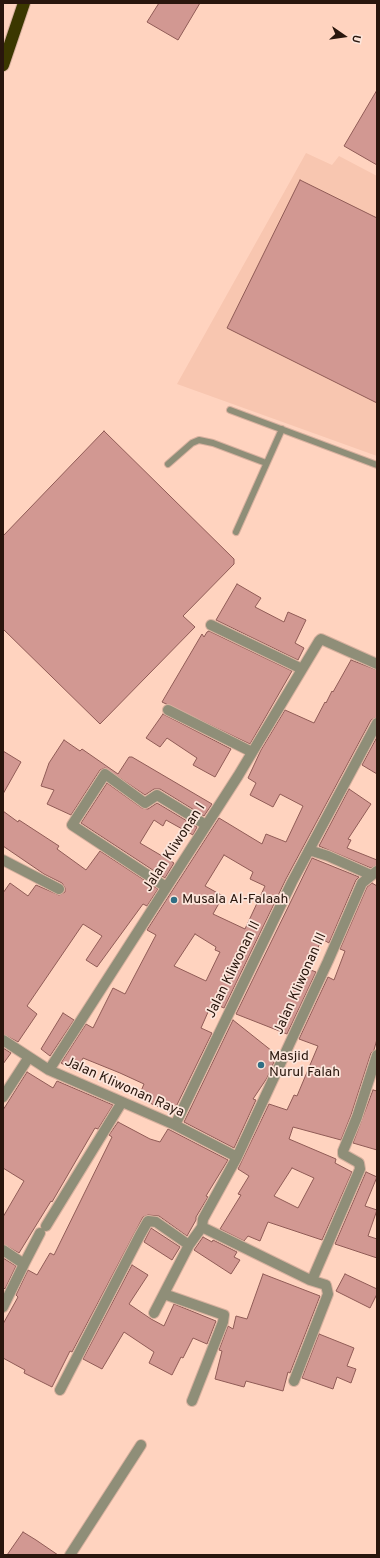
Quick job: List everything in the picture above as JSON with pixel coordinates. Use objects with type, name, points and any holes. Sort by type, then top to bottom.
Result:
[{"type":"highway","points":[[3,65],[24,3]]},
{"type":"street","points":[[211,625],[302,669]]},
{"type":"street","name":"Jalan Kliwonan I","points":[[49,1070],[206,825],[321,639],[377,664]]},
{"type":"street","points":[[168,710],[252,752]]},
{"type":"street","name":"Jalan Kliwonan II","points":[[176,1125],[292,882],[377,722]]},
{"type":"street","points":[[166,888],[72,825],[105,774],[146,804],[157,795],[206,825]]},
{"type":"street","points":[[309,850],[374,874]]},
{"type":"street","points":[[3,860],[59,889]]},
{"type":"street","name":"Jalan Kliwonan III","points":[[154,1313],[189,1245],[202,1227],[205,1215],[237,1157],[328,961],[362,883],[374,874]]},
{"type":"street","name":"Jalan Kliwonan Raya","points":[[3,1040],[49,1070],[176,1125],[237,1157]]},
{"type":"street","points":[[312,1280],[360,1169],[358,1163],[343,1154],[343,1151],[358,1117],[377,1055]]},
{"type":"street","points":[[3,1097],[28,1057]]},
{"type":"street","points":[[3,1307],[43,1230],[122,1102]]},
{"type":"street","points":[[60,1390],[148,1221],[156,1222],[189,1245]]},
{"type":"street","points":[[202,1227],[307,1279],[326,1285],[328,1294],[294,1381]]},
{"type":"street","points":[[3,1250],[24,1264]]},
{"type":"street","points":[[164,1294],[224,1315],[223,1322],[192,1401]]},
{"type":"street","points":[[70,1555],[141,1445]]},
{"type":"lane","points":[[230,410],[377,465]]},
{"type":"lane","points":[[236,532],[282,430]]},
{"type":"lane","points":[[168,464],[192,443],[199,440],[213,443],[266,463]]},
{"type":"shaded area","points":[[306,153],[332,165],[339,156],[377,176],[377,456],[177,384]]},
{"type":"building","points":[[159,3],[200,3],[178,40],[147,22]]},
{"type":"building","points":[[377,90],[377,165],[344,146]]},
{"type":"building","points":[[300,180],[377,218],[377,403],[227,328]]},
{"type":"building","points":[[104,431],[234,559],[234,564],[183,616],[195,627],[100,724],[3,629],[3,536]]},
{"type":"building","points":[[237,584],[261,598],[255,607],[284,622],[288,612],[306,620],[295,643],[304,648],[298,660],[216,620]]},
{"type":"building","points":[[209,631],[292,671],[250,744],[162,702],[202,634],[204,637]]},
{"type":"building","points":[[351,660],[377,670],[377,717],[371,720],[286,879],[224,1008],[212,1003],[201,1028],[212,1033],[173,1113],[138,1098],[144,1084],[120,1073],[83,1058],[76,1071],[61,1063],[86,1024],[93,1028],[113,988],[125,994],[156,935],[147,930],[219,818],[262,844],[266,834],[286,842],[303,806],[280,794],[273,807],[250,795],[256,783],[248,778],[261,750],[285,710],[314,723],[325,702],[326,703],[332,691],[333,692]],"holes":[[[224,855],[253,872],[250,879],[265,886],[245,929],[213,914],[223,896],[205,886]],[[195,934],[216,947],[215,950],[220,952],[206,981],[174,966]]]},
{"type":"building","points":[[163,714],[231,749],[215,777],[193,765],[197,758],[167,738],[160,747],[146,738]]},
{"type":"building","points":[[377,737],[377,774],[362,765]]},
{"type":"building","points":[[64,740],[80,751],[82,749],[118,774],[129,757],[132,757],[212,804],[204,816],[160,789],[154,789],[145,795],[105,768],[100,770],[71,815],[47,804],[54,790],[41,786],[49,763]]},
{"type":"building","points":[[3,751],[21,762],[3,794]]},
{"type":"building","points":[[107,783],[142,808],[148,809],[157,803],[197,827],[193,835],[166,820],[163,826],[154,820],[140,843],[174,863],[165,878],[81,823]]},
{"type":"building","points":[[349,789],[371,804],[348,839],[351,840],[347,848],[377,860],[377,865],[371,868],[319,846]]},
{"type":"building","points":[[3,811],[18,822],[19,820],[59,846],[57,849],[86,870],[100,851],[158,889],[147,906],[143,904],[97,967],[86,960],[102,936],[83,924],[27,1006],[37,1014],[18,1042],[3,1034],[3,893],[10,883],[28,896],[36,885],[59,895],[65,892],[65,888],[62,883],[44,874],[3,846]]},
{"type":"building","points":[[312,858],[359,877],[356,880],[329,943],[322,939],[308,969],[316,972],[287,1034],[236,1014]]},
{"type":"building","points":[[372,883],[377,886],[377,1039],[374,1050],[371,1053],[351,1115],[341,1140],[293,1127],[289,1139],[336,1159],[335,1163],[352,1172],[322,1240],[268,1222],[260,1241],[248,1236],[244,1241],[220,1229],[241,1195],[238,1194],[249,1176],[238,1169],[269,1104],[287,1110],[294,1095],[297,1096],[318,1046],[299,1039],[328,977],[334,980],[345,951],[340,949],[367,887]],"holes":[[[292,1168],[314,1178],[298,1208],[274,1196]]]},
{"type":"building","points":[[63,1013],[74,1020],[50,1056],[41,1049]]},
{"type":"building","points":[[233,1020],[277,1055],[267,1078],[253,1099],[256,1100],[234,1148],[184,1122]]},
{"type":"building","points":[[3,1048],[11,1053],[3,1064]]},
{"type":"building","points":[[27,1072],[53,1088],[57,1081],[113,1105],[98,1129],[95,1128],[52,1202],[51,1201],[19,1253],[3,1244],[3,1217],[24,1181],[3,1168],[3,1110]]},
{"type":"building","points":[[373,1090],[377,1091],[377,1150],[353,1143]]},
{"type":"building","points":[[118,1122],[150,1139],[160,1142],[168,1129],[228,1160],[206,1196],[208,1197],[187,1236],[159,1216],[148,1215],[143,1217],[52,1387],[24,1373],[25,1370],[3,1358],[3,1324],[18,1297],[16,1295],[28,1270],[37,1275],[50,1253],[54,1255],[112,1137],[109,1135]]},
{"type":"building","points":[[366,1172],[377,1177],[365,1206],[377,1210],[368,1236],[377,1239],[377,1258],[335,1244]]},
{"type":"building","points":[[151,1228],[180,1247],[172,1260],[144,1242]]},
{"type":"building","points":[[203,1237],[212,1242],[213,1240],[237,1252],[234,1257],[240,1260],[231,1274],[194,1250]]},
{"type":"building","points":[[3,1258],[16,1266],[5,1289],[3,1287]]},
{"type":"building","points":[[132,1265],[148,1275],[129,1304],[151,1319],[164,1326],[174,1304],[216,1321],[207,1344],[193,1338],[172,1375],[149,1363],[154,1352],[124,1332],[102,1369],[83,1359]]},
{"type":"building","points":[[263,1274],[320,1296],[290,1373],[288,1372],[283,1391],[246,1381],[244,1387],[215,1379],[222,1351],[219,1350],[228,1326],[233,1329],[236,1316],[247,1319]]},
{"type":"building","points":[[345,1274],[377,1289],[377,1294],[370,1308],[336,1291]]},
{"type":"building","points":[[319,1334],[354,1348],[347,1366],[356,1369],[351,1383],[337,1377],[333,1389],[302,1378]]},
{"type":"building","points":[[23,1532],[36,1540],[58,1555],[7,1555]]},
{"type":"place","name":"Musala Al-Falaah","points":[[174,900]]},
{"type":"place","name":"Masjid Nurul Falah","points":[[261,1065]]}]
